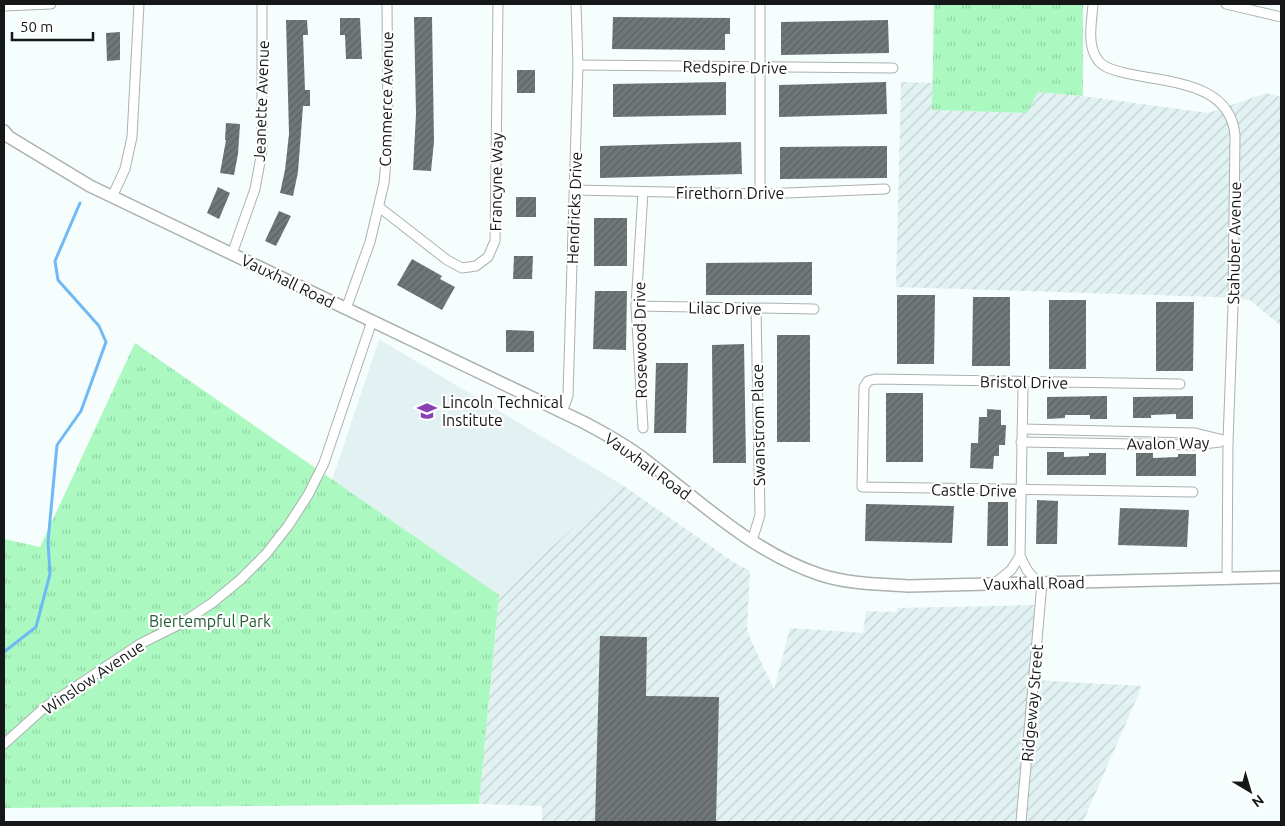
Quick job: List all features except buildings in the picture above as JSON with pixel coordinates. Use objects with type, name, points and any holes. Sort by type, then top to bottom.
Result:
[{"type":"street","points":[[4,6],[51,4]]},
{"type":"street","points":[[112,197],[125,169],[132,137],[140,4]]},
{"type":"street","name":"Jeanette Avenue","points":[[232,254],[255,189],[262,151],[262,4]]},
{"type":"street","name":"Commerce Avenue","points":[[346,309],[370,242],[384,183],[388,138],[387,4]]},
{"type":"street","name":"Francyne Way","points":[[379,208],[447,260],[462,268],[476,266],[488,257],[495,241],[498,4]]},
{"type":"street","name":"Hendricks Drive","points":[[562,412],[568,396],[578,65],[576,4]]},
{"type":"street","points":[[760,4],[760,194]]},
{"type":"street","name":"Stahuber Avenue","points":[[1093,4],[1092,51],[1102,65],[1129,74],[1204,91],[1228,110],[1234,122],[1236,135],[1228,441],[1227,579]]},
{"type":"street","points":[[1226,4],[1281,17]]},
{"type":"street","name":"Redspire Drive","points":[[578,65],[893,68]]},
{"type":"street","name":"Vauxhall Road","points":[[4,132],[9,137],[90,186],[562,412],[621,443],[730,527],[768,552],[823,576],[856,583],[908,586],[1281,577]]},
{"type":"street","name":"Firethorn Drive","points":[[575,190],[760,194],[885,189]]},
{"type":"street","name":"Rosewood Drive","points":[[643,192],[636,306],[643,428]]},
{"type":"street","name":"Lilac Drive","points":[[636,306],[814,309]]},
{"type":"street","name":"Swanstrom Place","points":[[752,541],[760,515],[756,309]]},
{"type":"street","name":"Winslow Avenue","points":[[4,744],[44,708],[140,644],[182,622],[212,603],[240,580],[266,554],[288,526],[308,495],[324,463],[372,321]]},
{"type":"street","name":"Bristol Drive","points":[[868,382],[875,379],[1180,384]]},
{"type":"street","name":"Castle Drive","points":[[868,382],[864,388],[862,487],[1021,491],[1193,492]]},
{"type":"street","points":[[1026,382],[1023,388],[1020,556],[1027,570],[1040,583]]},
{"type":"street","name":"Avalon Way","points":[[1022,429],[1195,433],[1228,441]]},
{"type":"street","name":"Avalon Way","points":[[1022,442],[1194,445],[1228,441]]},
{"type":"street","points":[[995,583],[1011,570],[1020,556]]},
{"type":"street","name":"Ridgeway Street","points":[[1021,822],[1040,583]]},
{"type":"shaded area","points":[[901,82],[933,83],[933,110],[1026,113],[1038,92],[1083,96],[1208,113],[1267,93],[1281,97],[1281,326],[1250,300],[1217,297],[896,287]]},
{"type":"shaded area","name":"Lincoln Technical Institute","points":[[379,339],[621,484],[499,595],[329,489]]},
{"type":"shaded area","points":[[621,484],[735,563],[750,571],[747,631],[774,690],[790,628],[863,633],[866,611],[897,612],[897,608],[1039,605],[1034,680],[1142,686],[1083,822],[542,822],[542,806],[479,804],[499,595]]},
{"type":"green space","points":[[934,4],[1083,4],[1083,96],[1038,92],[1027,113],[932,110]]},
{"type":"green space","name":"Biertempful Park","points":[[135,343],[499,595],[479,804],[4,808],[4,539],[40,547]]},
{"type":"waterway","points":[[4,652],[36,627],[50,574],[48,542],[57,445],[81,411],[106,342],[99,326],[58,280],[55,261],[80,203]]},
{"type":"place","name":"Lincoln Technical Institute","points":[[427,411]]}]
